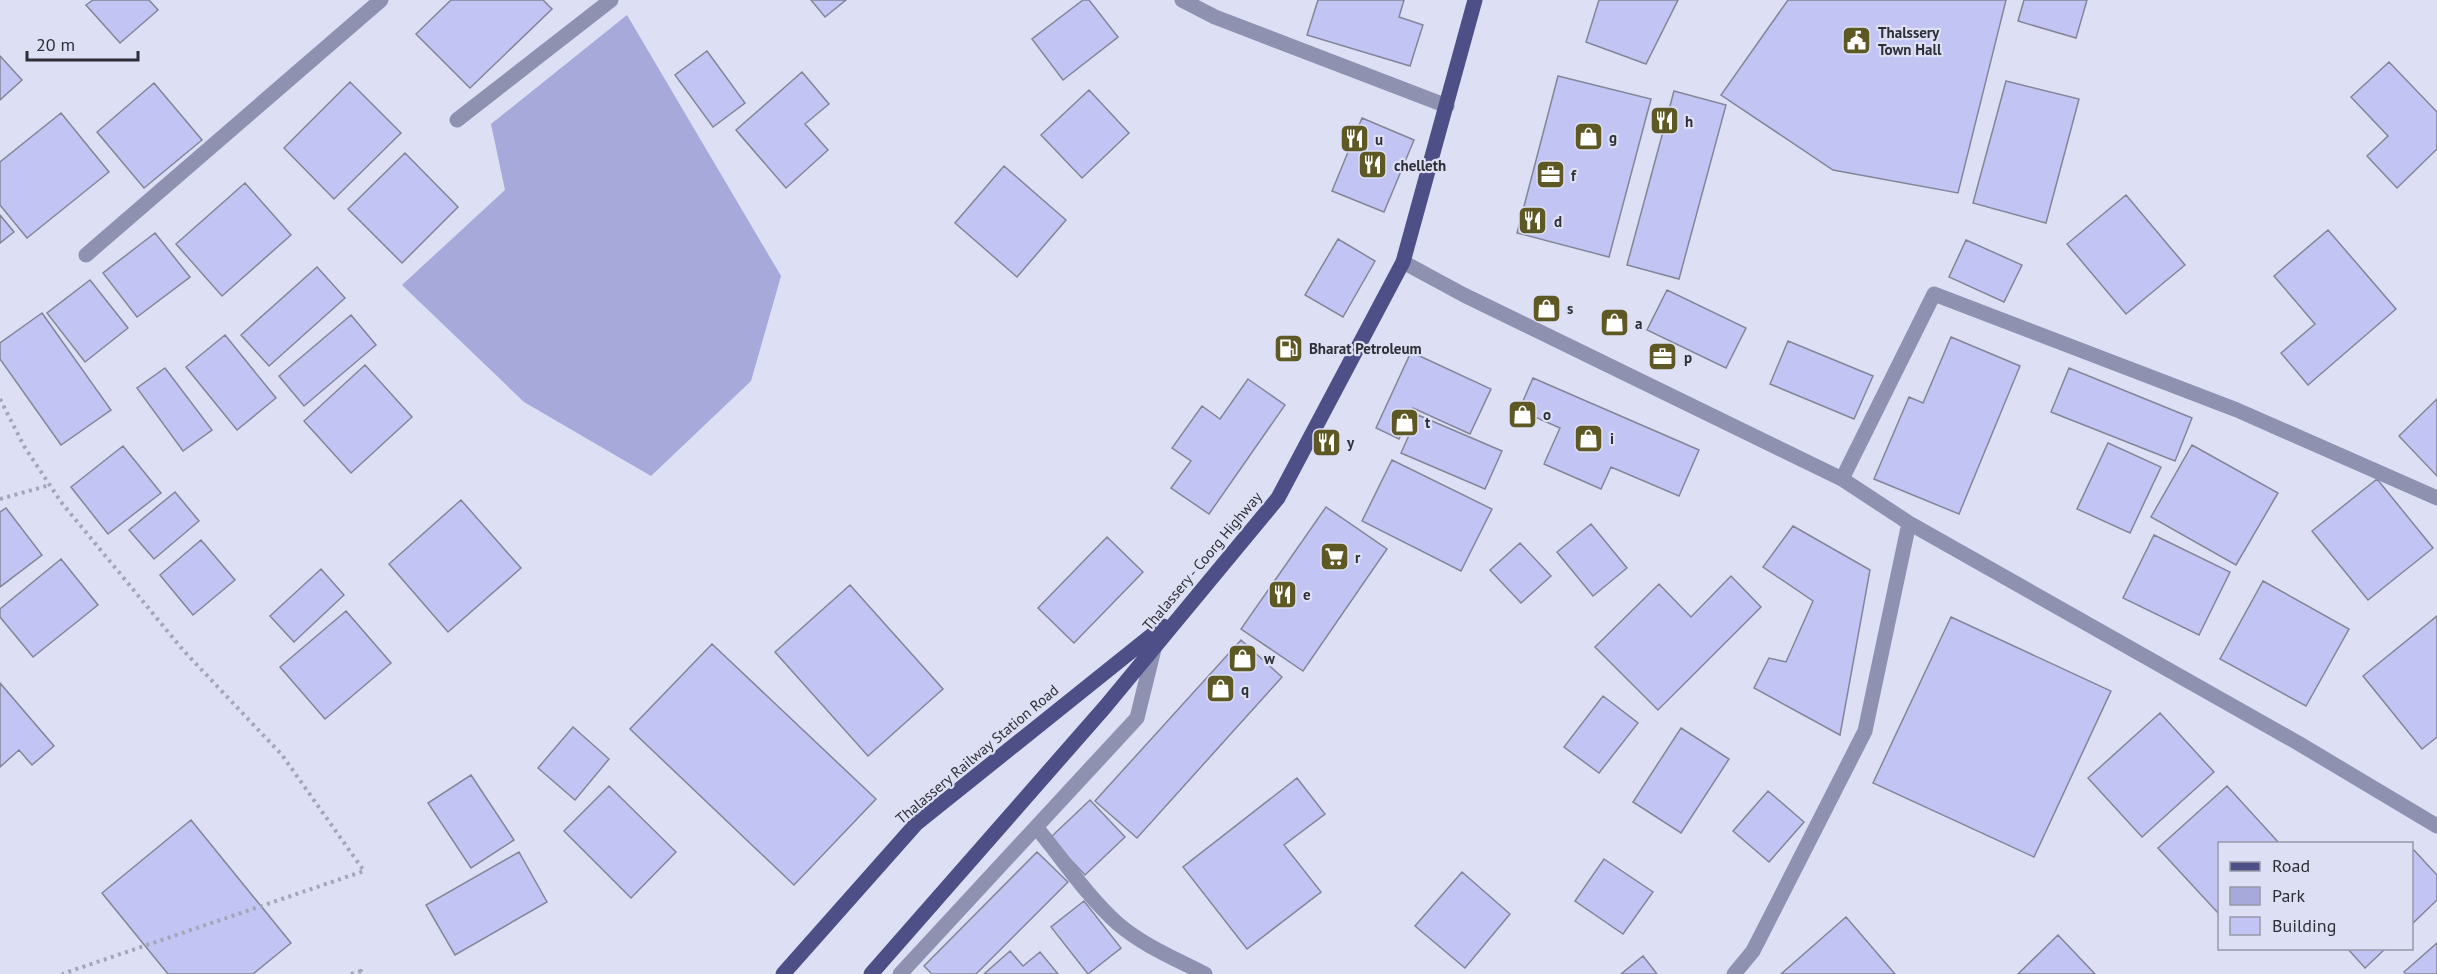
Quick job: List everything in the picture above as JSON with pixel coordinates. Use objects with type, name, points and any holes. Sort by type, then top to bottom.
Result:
[{"type":"main road","name":"Thalassery - Coorg Highway","points":[[872,974],[1105,707],[1278,498],[1403,262],[1475,0]]},
{"type":"main road","name":"Thalassery Railway Station Road","points":[[783,974],[916,824],[1186,607]]},
{"type":"street","points":[[86,255],[381,0]]},
{"type":"street","points":[[457,120],[611,0]]},
{"type":"street","points":[[1182,0],[1215,16],[1447,106]]},
{"type":"street","points":[[1403,262],[1464,295],[1842,479],[1909,524],[2288,737],[2437,826]]},
{"type":"street","points":[[1842,479],[1934,294],[2237,410],[2437,498]]},
{"type":"street","points":[[1734,974],[1753,951],[1865,731],[1909,524]]},
{"type":"street","points":[[900,974],[1137,718],[1155,645]]},
{"type":"street","points":[[1036,827],[1117,923],[1160,951],[1205,974]]},
{"type":"path","points":[[0,399],[24,446],[62,502],[183,651],[282,755],[364,871],[62,974]]},
{"type":"path","points":[[0,499],[50,485]]},
{"type":"path","points":[[351,974],[361,971],[359,974]]},
{"type":"green space","points":[[627,15],[781,276],[751,381],[651,476],[524,402],[402,285],[505,190],[491,124]]},
{"type":"building","points":[[93,0],[149,0],[158,10],[120,43],[86,5]]},
{"type":"building","points":[[451,0],[543,0],[552,9],[470,88],[416,34]]},
{"type":"building","points":[[811,0],[846,0],[825,17]]},
{"type":"building","points":[[1083,0],[1089,0],[1118,37],[1063,80],[1032,39]]},
{"type":"building","points":[[1318,0],[1404,0],[1399,17],[1423,25],[1410,66],[1307,35]]},
{"type":"building","points":[[1599,0],[1678,0],[1646,64],[1586,42]]},
{"type":"building","points":[[1788,0],[2006,0],[1958,193],[1833,170],[1721,95]]},
{"type":"building","points":[[2024,0],[2087,0],[2076,38],[2018,21]]},
{"type":"building","points":[[707,51],[745,103],[713,127],[675,75]]},
{"type":"building","points":[[0,56],[22,80],[0,100]]},
{"type":"building","points":[[2389,62],[2437,112],[2437,149],[2397,188],[2367,156],[2388,136],[2351,97]]},
{"type":"building","points":[[802,72],[829,104],[805,124],[828,150],[786,188],[736,130]]},
{"type":"building","points":[[1558,76],[1651,99],[1609,257],[1517,233]]},
{"type":"building","points":[[2006,81],[2079,99],[2046,223],[1973,203]]},
{"type":"building","points":[[350,82],[401,133],[334,199],[284,148]]},
{"type":"building","points":[[154,83],[202,140],[144,188],[97,132]]},
{"type":"building","points":[[1089,90],[1129,133],[1082,178],[1041,135]]},
{"type":"building","points":[[1674,91],[1726,105],[1679,279],[1627,265]]},
{"type":"building","points":[[61,113],[109,172],[27,238],[0,205],[0,162]]},
{"type":"building","name":"chelleth","points":[[1362,118],[1414,140],[1384,212],[1332,191]]},
{"type":"building","points":[[405,153],[458,207],[402,263],[348,209]]},
{"type":"building","points":[[1004,166],[1066,220],[1017,277],[955,223]]},
{"type":"building","points":[[245,183],[291,235],[222,296],[176,244]]},
{"type":"building","points":[[2126,195],[2185,265],[2126,314],[2067,244]]},
{"type":"building","points":[[0,215],[14,232],[0,243]]},
{"type":"building","points":[[2328,230],[2396,309],[2308,385],[2281,353],[2315,324],[2274,276]]},
{"type":"building","points":[[155,233],[190,277],[137,317],[103,273]]},
{"type":"building","points":[[1338,239],[1375,261],[1343,317],[1305,295]]},
{"type":"building","points":[[1966,240],[2022,265],[2004,302],[1949,277]]},
{"type":"building","points":[[317,267],[345,298],[269,366],[241,335]]},
{"type":"building","points":[[90,280],[128,328],[85,362],[47,313]]},
{"type":"building","points":[[1667,290],[1746,328],[1726,368],[1647,330]]},
{"type":"building","points":[[42,313],[111,410],[61,445],[0,359],[0,343]]},
{"type":"building","points":[[351,315],[376,345],[304,406],[279,376]]},
{"type":"building","points":[[225,335],[276,398],[237,430],[186,367]]},
{"type":"building","points":[[1951,337],[2020,366],[1959,514],[1874,479],[1909,397],[1923,403]]},
{"type":"building","points":[[1788,341],[1873,376],[1854,419],[1770,384]]},
{"type":"building","points":[[1411,352],[1491,389],[1470,434],[1413,408],[1399,439],[1376,428]]},
{"type":"building","points":[[365,365],[412,417],[351,473],[304,421]]},
{"type":"building","points":[[165,368],[212,430],[183,451],[137,388]]},
{"type":"building","points":[[2069,368],[2192,418],[2175,461],[2051,412]]},
{"type":"building","points":[[1533,378],[1699,450],[1679,496],[1611,467],[1601,489],[1544,464],[1560,428],[1519,410]]},
{"type":"building","points":[[1248,379],[1285,405],[1209,514],[1171,488],[1191,461],[1172,448],[1202,406],[1220,419]]},
{"type":"building","points":[[2437,399],[2437,476],[2399,436]]},
{"type":"building","points":[[1418,415],[1502,451],[1485,489],[1401,453]]},
{"type":"building","points":[[2108,443],[2161,467],[2130,533],[2077,509]]},
{"type":"building","points":[[2192,445],[2278,493],[2236,565],[2151,517]]},
{"type":"building","points":[[123,446],[161,493],[108,534],[71,487]]},
{"type":"building","points":[[1392,460],[1492,509],[1461,571],[1362,521]]},
{"type":"building","points":[[2377,479],[2433,548],[2368,600],[2312,531]]},
{"type":"building","points":[[175,492],[199,521],[154,559],[129,530]]},
{"type":"building","points":[[461,500],[521,568],[448,632],[389,564]]},
{"type":"building","points":[[1326,507],[1387,549],[1303,671],[1241,629]]},
{"type":"building","points":[[6,508],[42,555],[0,587],[0,512]]},
{"type":"building","points":[[1591,524],[1627,568],[1593,596],[1557,552]]},
{"type":"building","points":[[1793,526],[1870,570],[1840,735],[1754,688],[1769,658],[1786,662],[1813,601],[1763,567]]},
{"type":"building","points":[[2154,535],[2230,572],[2199,635],[2123,598]]},
{"type":"building","points":[[1107,537],[1143,572],[1074,643],[1038,608]]},
{"type":"building","points":[[201,540],[235,580],[193,615],[160,575]]},
{"type":"building","points":[[1520,543],[1551,576],[1521,603],[1490,570]]},
{"type":"building","points":[[61,559],[98,605],[33,657],[0,617],[0,609]]},
{"type":"building","points":[[321,569],[344,595],[294,642],[270,616]]},
{"type":"building","points":[[1731,576],[1761,607],[1658,710],[1595,647],[1659,584],[1691,617]]},
{"type":"building","points":[[2263,581],[2349,629],[2306,706],[2220,659]]},
{"type":"building","points":[[850,585],[943,689],[868,756],[775,652]]},
{"type":"building","points":[[346,611],[391,663],[325,719],[280,667]]},
{"type":"building","points":[[2437,616],[2437,737],[2422,749],[2363,676]]},
{"type":"building","points":[[1951,617],[2111,691],[2034,857],[1873,783]]},
{"type":"building","points":[[1241,640],[1282,677],[1137,838],[1095,801]]},
{"type":"building","points":[[712,644],[876,799],[794,885],[630,729]]},
{"type":"building","points":[[0,683],[54,746],[32,765],[19,750],[0,767]]},
{"type":"building","points":[[1603,696],[1638,723],[1599,773],[1564,747]]},
{"type":"building","points":[[2160,713],[2214,772],[2142,837],[2088,778]]},
{"type":"building","points":[[573,727],[609,759],[575,800],[538,768]]},
{"type":"building","points":[[1681,728],[1729,759],[1681,833],[1633,802]]},
{"type":"building","points":[[471,775],[514,840],[471,868],[428,803]]},
{"type":"building","points":[[1297,778],[1325,814],[1284,845],[1321,892],[1247,949],[1183,867]]},
{"type":"building","points":[[609,786],[676,852],[631,898],[564,831]]},
{"type":"building","points":[[2227,786],[2278,842],[2218,842],[2218,913],[2158,848]]},
{"type":"building","points":[[1768,791],[1804,822],[1769,862],[1733,831]]},
{"type":"building","points":[[1090,800],[1125,837],[1085,875],[1050,838]]},
{"type":"building","points":[[191,820],[291,943],[253,974],[168,974],[102,893]]},
{"type":"building","points":[[2413,849],[2437,875],[2437,900],[2413,923]]},
{"type":"building","points":[[519,852],[547,902],[455,955],[426,905]]},
{"type":"building","points":[[1037,852],[1068,882],[976,974],[932,974],[924,966]]},
{"type":"building","points":[[1604,859],[1653,892],[1623,934],[1575,901]]},
{"type":"building","points":[[1462,872],[1510,914],[1465,968],[1415,926]]},
{"type":"building","points":[[1084,901],[1121,948],[1088,974],[1051,927]]},
{"type":"building","points":[[1846,917],[1895,974],[1781,974]]},
{"type":"building","points":[[2058,935],[2095,974],[2018,974]]},
{"type":"building","points":[[2437,943],[2437,974],[2406,974],[2404,972]]},
{"type":"building","points":[[2349,950],[2384,950],[2365,968]]},
{"type":"building","points":[[1010,951],[1023,966],[1040,952],[1058,974],[984,974]]},
{"type":"building","points":[[1643,956],[1657,974],[1621,974]]},
{"type":"place","name":"Thalssery Town Hall","points":[[1857,41]]},
{"type":"place","name":"h","points":[[1664,121]]},
{"type":"place","name":"g","points":[[1588,137]]},
{"type":"place","name":"u","points":[[1354,139]]},
{"type":"place","name":"chelleth","points":[[1373,165]]},
{"type":"place","name":"f","points":[[1550,175]]},
{"type":"place","name":"d","points":[[1533,221]]},
{"type":"place","name":"s","points":[[1546,308]]},
{"type":"place","name":"a","points":[[1614,323]]},
{"type":"place","name":"Bharat Petroleum","points":[[1288,348]]},
{"type":"place","name":"p","points":[[1663,357]]},
{"type":"place","name":"o","points":[[1522,414]]},
{"type":"place","name":"t","points":[[1404,422]]},
{"type":"place","name":"i","points":[[1589,438]]},
{"type":"place","name":"y","points":[[1326,442]]},
{"type":"place","name":"r","points":[[1334,557]]},
{"type":"place","name":"e","points":[[1282,594]]},
{"type":"place","name":"w","points":[[1243,658]]},
{"type":"place","name":"q","points":[[1220,689]]}]
